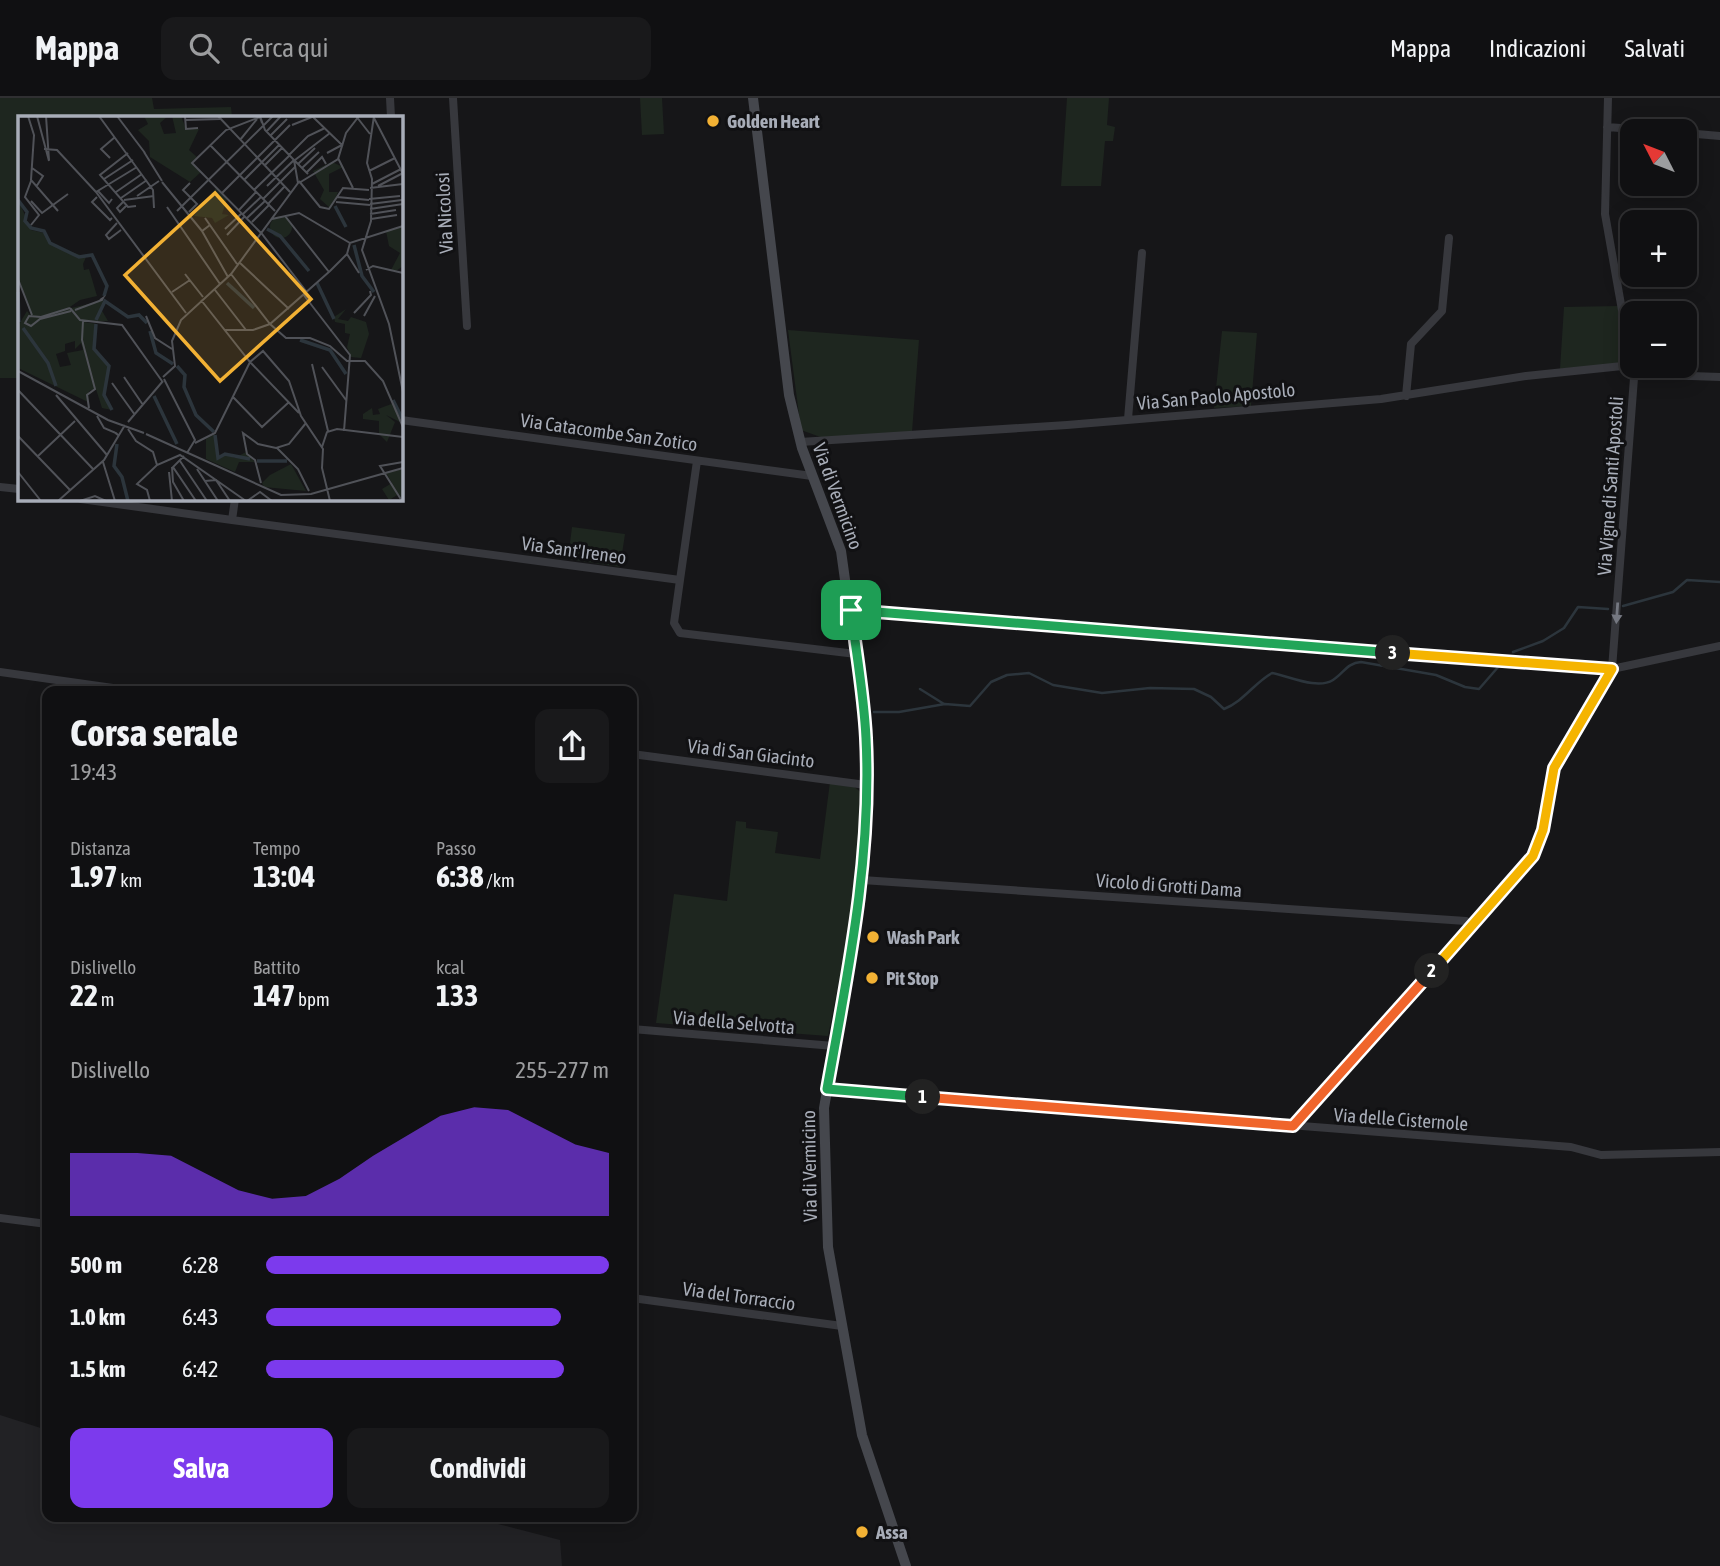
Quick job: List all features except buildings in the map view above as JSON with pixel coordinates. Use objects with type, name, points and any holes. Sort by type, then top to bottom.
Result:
[{"type":"main road","name":"Via di Vermicino","points":[[753,98],[785,368],[800,442],[839,544],[851,610],[865,724],[866,785],[862,880],[824,1121],[828,1247],[864,1444],[906,1566]]},
{"type":"street","points":[[390,98],[391,116]]},
{"type":"street","name":"Via Nicolosi","points":[[453,98],[467,326]]},
{"type":"street","name":"Via Vigne di Santi Apostoli","points":[[1608,98],[1605,214],[1621,301]]},
{"type":"street","points":[[1607,127],[1620,128]]},
{"type":"street","points":[[1698,134],[1720,136]]},
{"type":"street","points":[[1406,397],[1411,344],[1437,319],[1443,308],[1448,237]]},
{"type":"street","points":[[1128,419],[1142,253]]},
{"type":"street","name":"Via San Paolo Apostolo","points":[[800,442],[1406,397],[1516,377],[1620,370]]},
{"type":"street","name":"Via San Paolo Apostolo","points":[[1697,375],[1720,377]]},
{"type":"street","name":"Via Vigne di Santi Apostoli","points":[[1612,669],[1632,378]]},
{"type":"street","name":"Via Catacombe San Zotico","points":[[402,420],[812,476]]},
{"type":"street","points":[[697,461],[674,623],[680,633],[856,654]]},
{"type":"street","name":"Via Sant'Ireneo","points":[[88,500],[680,580]]},
{"type":"street","points":[[232,520],[235,500]]},
{"type":"street","points":[[851,610],[1612,669],[1720,646]]},
{"type":"street","points":[[1293,1126],[1536,851],[1543,830],[1554,768],[1612,669]]},
{"type":"street","points":[[0,672],[99,686]]},
{"type":"street","name":"Via di San Giacinto","points":[[637,755],[866,785]]},
{"type":"street","name":"Vicolo di Grotti Dama","points":[[862,880],[1466,921],[1472,926]]},
{"type":"street","name":"Via della Selvotta","points":[[637,1029],[834,1046]]},
{"type":"street","name":"Via delle Cisternole","points":[[827,1089],[1571,1147],[1601,1155],[1720,1152]]},
{"type":"street","points":[[0,1218],[42,1223]]},
{"type":"street","name":"Via del Torraccio","points":[[637,1299],[842,1326]]},
{"type":"shaded area","points":[[0,98],[152,98],[154,109],[231,107],[232,116],[18,116],[18,378],[0,378]]},
{"type":"shaded area","points":[[640,98],[662,98],[664,134],[642,135]]},
{"type":"shaded area","points":[[1067,98],[1109,98],[1107,125],[1115,127],[1113,141],[1105,141],[1101,186],[1061,186]]},
{"type":"shaded area","points":[[1619,306],[1620,364],[1560,369],[1564,307]]},
{"type":"shaded area","points":[[788,330],[919,340],[912,432],[826,439],[801,430]]},
{"type":"shaded area","points":[[1222,331],[1257,333],[1251,406],[1214,408]]},
{"type":"shaded area","points":[[572,527],[625,534],[620,567],[568,559]]},
{"type":"shaded area","points":[[830,782],[853,786],[862,793],[856,898],[828,1036],[656,1023],[674,894],[727,901],[736,821],[746,822],[746,828],[778,832],[775,853],[820,859]]},
{"type":"shaded area","points":[[0,1415],[42,1428],[42,1522],[490,1522],[560,1540],[562,1566],[0,1566]]},
{"type":"waterway","points":[[1623,606],[1673,592],[1687,580],[1720,582]]},
{"type":"waterway","points":[[1513,652],[1543,641],[1564,628],[1578,607],[1608,609]]},
{"type":"waterway","points":[[874,712],[899,712],[945,704],[970,706],[991,682],[1007,675],[1029,673],[1053,685],[1102,693],[1150,688],[1194,689],[1211,697],[1224,709],[1272,673],[1319,684],[1333,680],[1352,664],[1361,662],[1436,675],[1465,687],[1479,689],[1499,666]]},
{"type":"waterway","points":[[920,689],[944,704]]},
{"type":"place","name":"Golden Heart","points":[[713,121]]},
{"type":"place","name":"Wash Park","points":[[873,937]]},
{"type":"place","name":"Pit Stop","points":[[872,978]]},
{"type":"place","name":"Assa","points":[[862,1532]]},
{"type":"route","points":[[851,610],[1118,633],[1612,669],[1554,768],[1549,783],[1542,834],[1529,862],[1295,1120],[1293,1126],[827,1089],[857,923],[862,880],[866,740],[851,610]]}]
